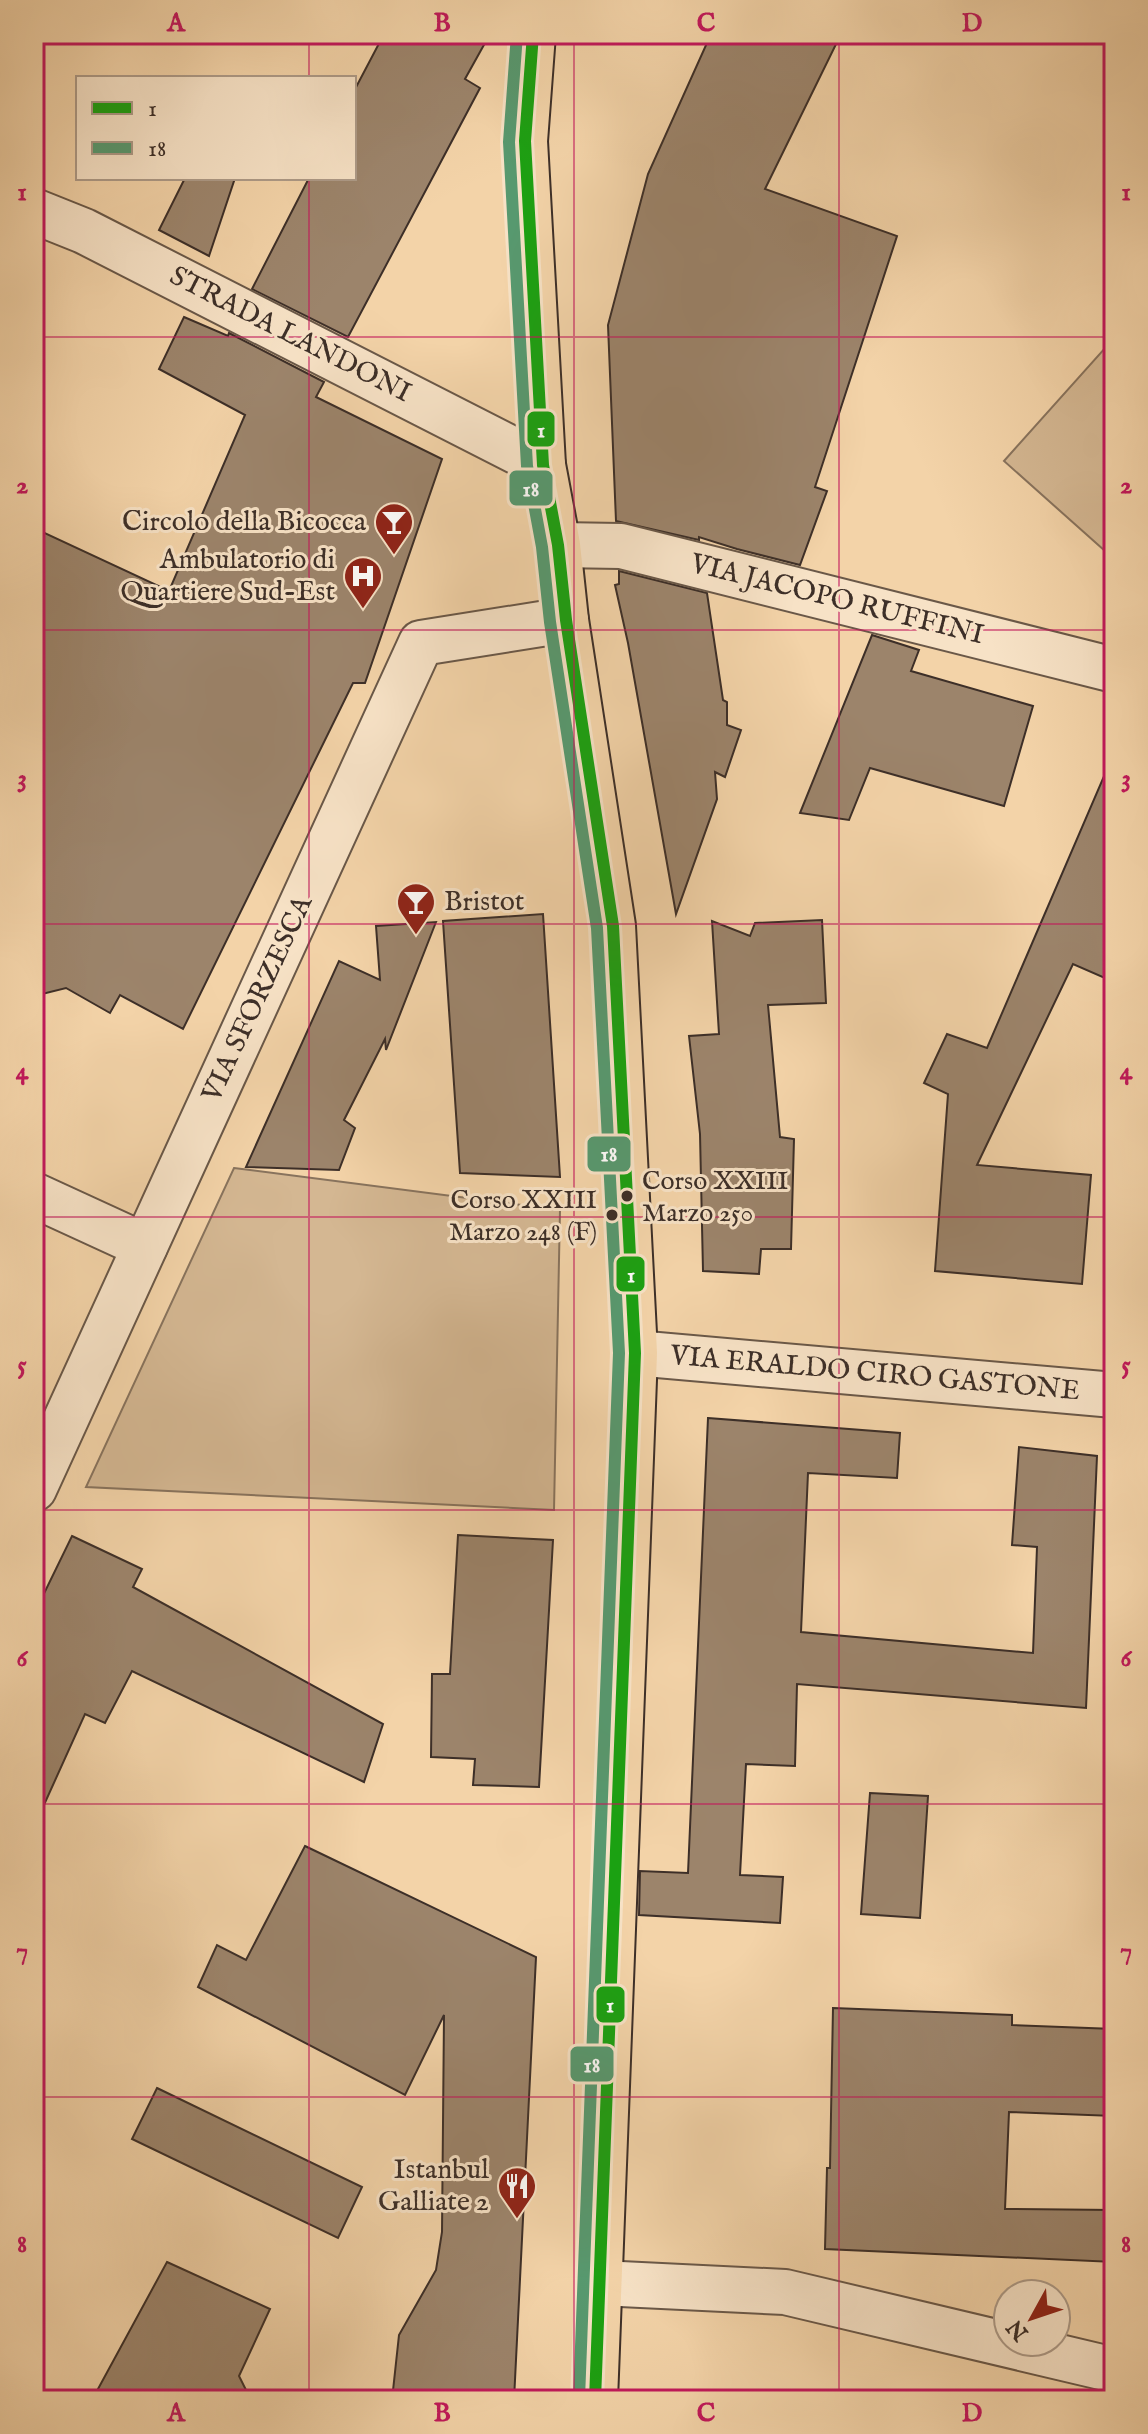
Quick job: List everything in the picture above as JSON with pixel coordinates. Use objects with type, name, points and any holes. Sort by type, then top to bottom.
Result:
[{"type":"main road","points":[[533,34],[525,141],[543,465],[558,545],[566,620],[613,926],[635,1353],[595,2400]]},
{"type":"street","name":"STRADA LANDONI","points":[[34,211],[84,231],[543,465]]},
{"type":"street","name":"VIA JACOPO RUFFINI","points":[[558,545],[621,546],[1114,670]]},
{"type":"street","name":"VIA SFORZESCA","points":[[34,1489],[421,643],[566,620]]},
{"type":"street","points":[[34,1195],[145,1246]]},
{"type":"street","name":"VIA ERALDO CIRO GASTONE","points":[[635,1353],[1114,1395]]},
{"type":"street","points":[[600,2283],[785,2292],[1114,2370]]},
{"type":"shaded area","points":[[1114,338],[1114,559],[1004,461]]},
{"type":"shaded area","points":[[234,1168],[560,1210],[554,1510],[86,1487]]},
{"type":"building","points":[[384,34],[490,34],[465,79],[480,88],[348,337],[252,289],[308,180],[356,180],[356,87]]},
{"type":"building","points":[[711,34],[841,34],[765,189],[897,236],[815,487],[827,491],[800,565],[699,537],[699,540],[616,521],[608,325],[648,174]]},
{"type":"building","points":[[184,180],[234,180],[209,256],[159,230]]},
{"type":"building","points":[[184,317],[228,336],[229,333],[324,382],[316,397],[442,459],[365,683],[353,683],[183,1029],[120,995],[110,1013],[66,988],[34,996],[34,528],[169,591],[245,415],[159,369]]},
{"type":"building","points":[[619,571],[707,593],[723,700],[727,702],[727,725],[741,730],[725,777],[715,772],[717,799],[676,914],[615,585],[619,584]]},
{"type":"building","points":[[872,635],[919,650],[911,671],[1033,706],[1004,806],[870,768],[849,820],[800,813]]},
{"type":"building","points":[[1114,753],[1114,982],[1073,964],[977,1165],[1091,1175],[1082,1284],[935,1271],[948,1094],[924,1083],[947,1034],[987,1048]]},
{"type":"building","points":[[543,914],[560,1177],[460,1173],[443,921]]},
{"type":"building","points":[[822,920],[826,1003],[768,1005],[780,1137],[794,1139],[791,1249],[761,1249],[759,1274],[703,1271],[700,1134],[689,1036],[719,1034],[712,921],[750,936],[755,923]]},
{"type":"building","points":[[436,922],[386,1050],[385,1039],[344,1120],[355,1128],[339,1170],[246,1167],[339,961],[380,980],[376,926]]},
{"type":"building","points":[[708,1418],[900,1433],[897,1478],[808,1473],[801,1632],[1033,1653],[1037,1547],[1012,1545],[1019,1447],[1097,1456],[1086,1708],[797,1684],[795,1766],[746,1764],[740,1875],[783,1877],[780,1923],[639,1915],[640,1871],[688,1873]]},
{"type":"building","points":[[458,1535],[553,1540],[539,1787],[473,1785],[475,1759],[431,1757],[432,1674],[450,1674]]},
{"type":"building","points":[[72,1536],[142,1569],[133,1587],[383,1724],[364,1782],[132,1671],[105,1723],[85,1714],[34,1827],[34,1614]]},
{"type":"building","points":[[870,1793],[928,1796],[920,1918],[861,1914]]},
{"type":"building","points":[[305,1846],[536,1957],[514,2400],[392,2400],[399,2335],[436,2270],[442,2232],[444,2015],[405,2095],[198,1987],[217,1945],[246,1960]]},
{"type":"building","points":[[833,2008],[1012,2015],[1012,2025],[1114,2029],[1114,2116],[1009,2112],[1005,2209],[1114,2210],[1114,2262],[825,2249]]},
{"type":"building","points":[[157,2088],[362,2187],[338,2238],[132,2139]]},
{"type":"building","points":[[167,2262],[270,2309],[239,2376],[251,2400],[92,2400]]},
{"type":"transit line","name":"18","points":[[517,34],[509,142],[527,466],[542,547],[550,622],[597,928],[619,1353],[579,2399]]},
{"type":"transit line","name":"1","points":[[533,34],[525,141],[543,465],[558,545],[566,620],[613,926],[635,1353],[595,2400]]},
{"type":"place","name":"Circolo della Bicocca","points":[[394,556]]},
{"type":"place","name":"Ambulatorio di Quartiere Sud-Est","points":[[363,610]]},
{"type":"place","name":"Bristot","points":[[416,936]]},
{"type":"place","name":"Corso XXIII Marzo 250","points":[[627,1196]]},
{"type":"place","name":"Corso XXIII Marzo 248 (F)","points":[[612,1215]]},
{"type":"place","name":"Istanbul Galliate 2","points":[[517,2220]]}]
